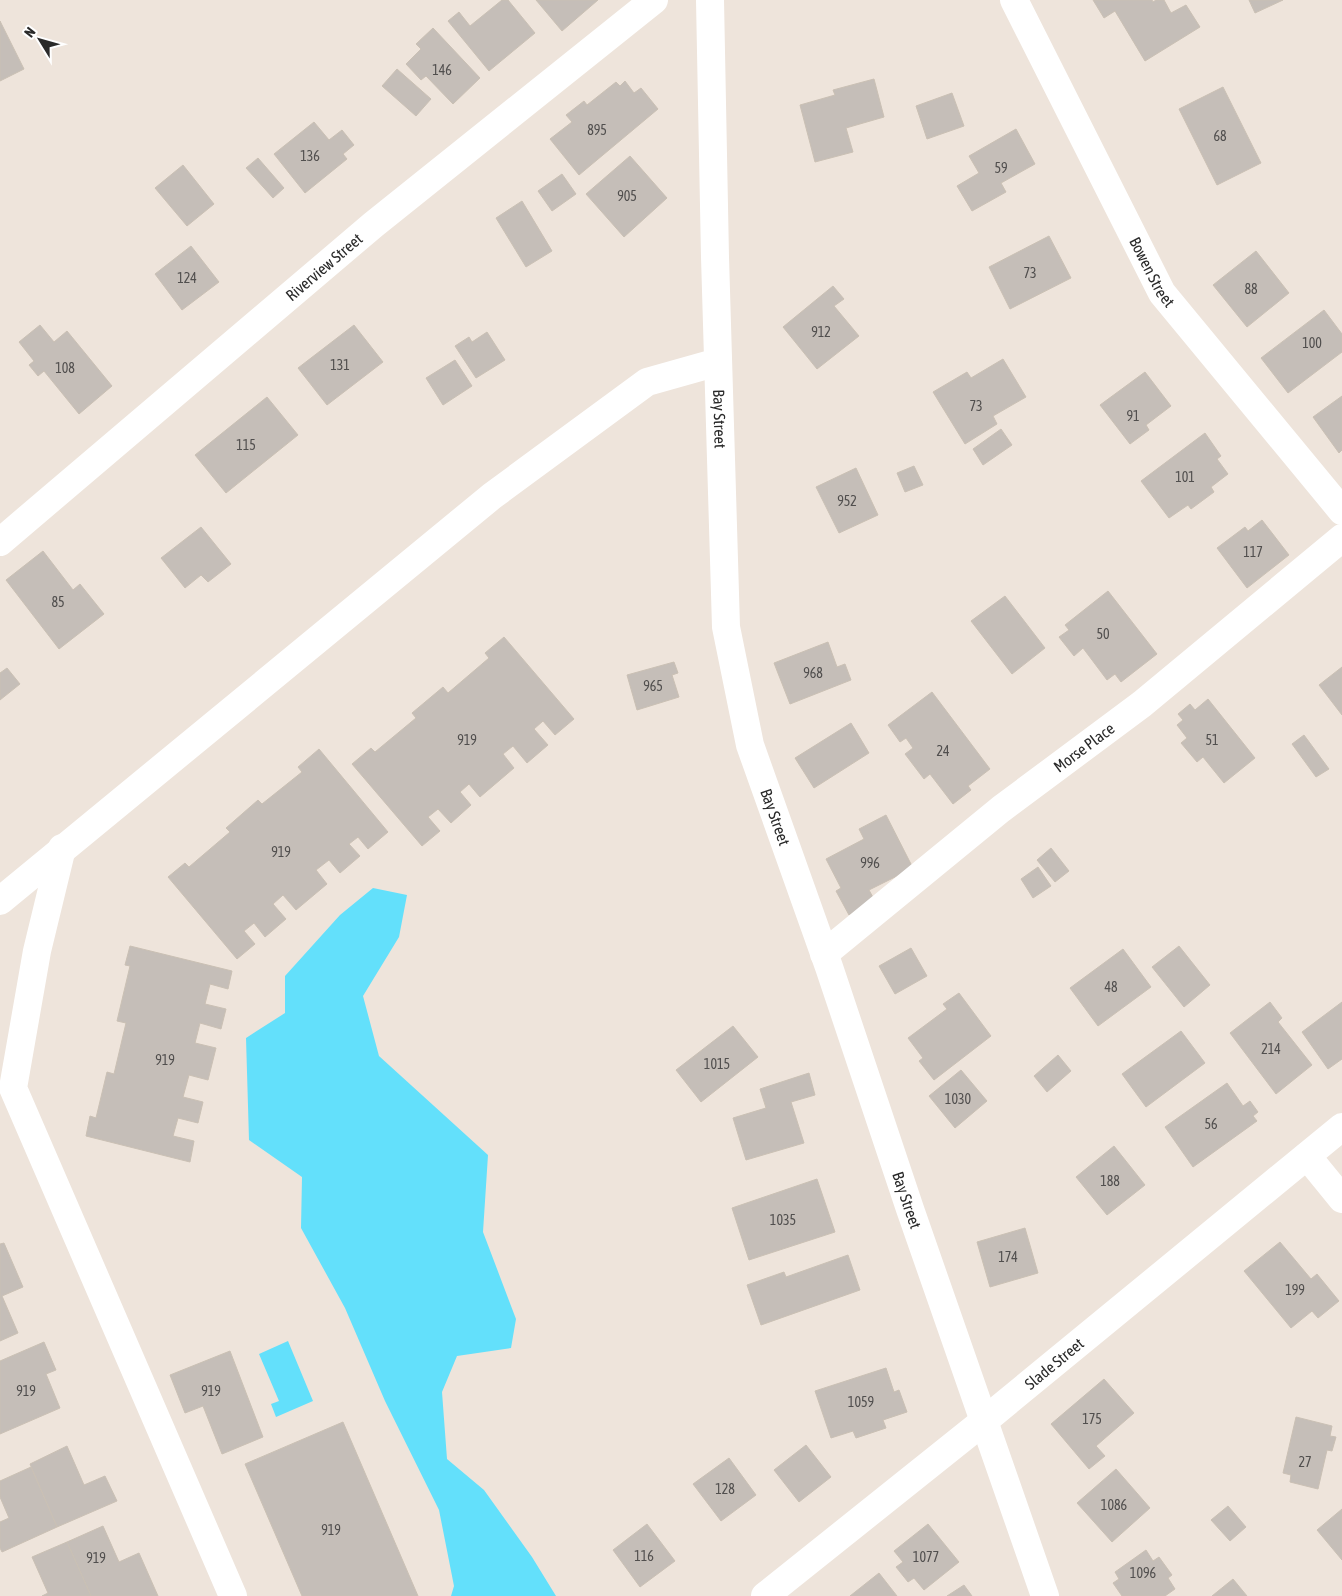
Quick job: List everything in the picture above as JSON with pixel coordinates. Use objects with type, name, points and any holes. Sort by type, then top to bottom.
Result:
[{"type":"street","name":"Riverview Street","points":[[0,542],[373,225],[654,0]]},
{"type":"street","name":"Bay Street","points":[[710,0],[726,627],[750,745],[1045,1596]]},
{"type":"street","name":"Bowen Street","points":[[1014,0],[1162,293],[1342,511]]},
{"type":"street","points":[[0,900],[492,496],[647,382],[718,362]]},
{"type":"street","name":"Morse Place","points":[[824,954],[1001,809],[1142,704],[1342,538]]},
{"type":"street","points":[[62,848],[7,1079],[233,1596]]},
{"type":"street","name":"Slade Street","points":[[765,1596],[984,1421],[1342,1127]]},
{"type":"street","points":[[1307,1156],[1342,1200]]},
{"type":"water","points":[[373,888],[407,895],[399,937],[363,996],[379,1056],[488,1155],[483,1232],[516,1319],[511,1348],[457,1356],[442,1392],[447,1459],[484,1490],[532,1557],[556,1596],[451,1596],[454,1586],[439,1510],[385,1401],[345,1308],[301,1228],[302,1177],[249,1140],[246,1038],[285,1013],[285,976],[340,915]]},
{"type":"water","points":[[288,1341],[313,1401],[276,1417],[271,1404],[279,1401],[259,1354]]},
{"type":"building","points":[[502,0],[508,0],[535,33],[489,71],[448,21],[459,12],[470,26]]},
{"type":"building","points":[[536,0],[598,0],[562,31]]},
{"type":"building","points":[[1093,0],[1152,0],[1153,2],[1164,0],[1171,13],[1186,5],[1200,27],[1145,61],[1115,11],[1104,18]]},
{"type":"building","points":[[1249,0],[1283,0],[1255,13]]},
{"type":"building","points":[[0,21],[24,69],[0,81]]},
{"type":"building","points":[[433,28],[480,78],[453,104],[426,76],[421,80],[406,64],[421,49],[416,44]]},
{"type":"building","points":[[397,69],[431,99],[416,116],[382,86]]},
{"type":"building","points":[[874,79],[884,117],[846,128],[853,152],[815,162],[800,105],[835,95],[833,90]]},
{"type":"building","points":[[625,81],[634,93],[641,88],[658,109],[579,175],[550,139],[572,122],[566,115],[584,101],[587,105],[616,82],[620,86]]},
{"type":"building","points":[[1223,87],[1261,163],[1217,185],[1179,109]]},
{"type":"building","points":[[952,93],[964,126],[927,139],[916,106]]},
{"type":"building","points":[[314,122],[329,140],[342,130],[354,145],[343,154],[347,159],[305,193],[274,154]]},
{"type":"building","points":[[1016,129],[1035,164],[1001,183],[1006,192],[972,211],[957,186],[979,173],[969,156]]},
{"type":"building","points":[[630,156],[667,198],[624,237],[586,194]]},
{"type":"building","points":[[258,158],[284,188],[273,198],[246,168]]},
{"type":"building","points":[[183,165],[214,204],[187,226],[155,188]]},
{"type":"building","points":[[562,174],[576,194],[552,211],[538,191]]},
{"type":"building","points":[[522,201],[552,251],[526,267],[496,218]]},
{"type":"building","points":[[1049,236],[1071,278],[1010,309],[989,267]]},
{"type":"building","points":[[191,246],[219,282],[182,310],[155,274]]},
{"type":"building","points":[[1256,251],[1289,293],[1247,327],[1213,285]]},
{"type":"building","points":[[833,286],[844,299],[834,306],[859,336],[817,369],[783,327]]},
{"type":"building","points":[[1324,310],[1342,334],[1342,352],[1288,393],[1261,358]]},
{"type":"building","points":[[40,325],[54,342],[67,331],[112,386],[79,414],[44,371],[38,376],[29,365],[34,361],[19,342]]},
{"type":"building","points":[[354,325],[383,362],[327,405],[298,368]]},
{"type":"building","points":[[487,332],[505,360],[476,378],[455,346],[469,337],[472,342]]},
{"type":"building","points":[[1003,359],[1026,397],[993,416],[997,424],[965,444],[933,392],[967,372],[971,378]]},
{"type":"building","points":[[455,360],[472,386],[443,405],[426,378]]},
{"type":"building","points":[[1145,372],[1171,406],[1146,425],[1149,430],[1130,444],[1100,405]]},
{"type":"building","points":[[1342,396],[1342,450],[1339,453],[1313,417]]},
{"type":"building","points":[[267,397],[298,435],[226,493],[195,455]]},
{"type":"building","points":[[1001,429],[1012,445],[983,465],[973,449]]},
{"type":"building","points":[[1205,433],[1221,456],[1217,459],[1228,474],[1211,487],[1214,492],[1191,509],[1188,505],[1169,518],[1141,481]]},
{"type":"building","points":[[914,466],[923,485],[905,492],[897,473]]},
{"type":"building","points":[[856,468],[878,515],[839,533],[816,487]]},
{"type":"building","points":[[1262,520],[1289,555],[1247,588],[1217,548],[1245,527],[1248,531]]},
{"type":"building","points":[[201,527],[231,564],[208,582],[201,575],[185,588],[161,558]]},
{"type":"building","points":[[43,551],[73,590],[80,584],[104,614],[59,649],[6,580]]},
{"type":"building","points":[[1108,591],[1157,654],[1121,682],[1115,674],[1107,680],[1083,648],[1074,656],[1059,637],[1069,630],[1065,625]]},
{"type":"building","points":[[1005,596],[1045,648],[1012,674],[971,621]]},
{"type":"building","points":[[504,637],[574,719],[555,735],[543,721],[534,729],[548,745],[527,763],[513,746],[503,754],[514,768],[480,797],[469,784],[460,792],[471,805],[451,823],[438,809],[428,817],[440,831],[422,846],[352,764],[371,748],[375,752],[416,718],[412,713],[443,687],[448,693],[489,658],[485,653]]},
{"type":"building","points":[[828,642],[837,667],[845,664],[851,680],[790,704],[774,663]]},
{"type":"building","points":[[674,662],[678,673],[672,675],[679,697],[637,710],[627,675]]},
{"type":"building","points":[[1342,667],[1342,715],[1319,685]]},
{"type":"building","points":[[7,668],[20,684],[0,700],[0,673]]},
{"type":"building","points":[[932,692],[990,769],[968,786],[971,790],[953,804],[930,774],[924,779],[905,754],[913,748],[906,738],[900,742],[888,725]]},
{"type":"building","points":[[1208,699],[1255,758],[1224,783],[1203,757],[1197,762],[1181,743],[1187,738],[1177,725],[1183,720],[1178,714],[1190,704],[1195,710]]},
{"type":"building","points":[[851,723],[869,753],[814,788],[795,758]]},
{"type":"building","points":[[1304,735],[1329,769],[1316,777],[1292,744]]},
{"type":"building","points":[[319,749],[388,832],[368,849],[358,837],[349,844],[360,856],[340,873],[329,860],[316,870],[327,884],[296,910],[283,895],[273,904],[286,919],[265,937],[254,923],[244,931],[255,944],[237,959],[168,877],[185,863],[189,867],[230,832],[226,828],[258,800],[262,804],[302,772],[298,767]]},
{"type":"building","points":[[886,815],[913,868],[869,890],[875,901],[849,915],[836,891],[841,888],[826,859],[864,839],[859,829]]},
{"type":"building","points":[[1051,848],[1069,871],[1055,882],[1037,860]]},
{"type":"building","points":[[1038,867],[1051,886],[1033,898],[1021,879]]},
{"type":"building","points":[[130,946],[232,971],[228,989],[210,984],[205,1004],[226,1009],[221,1029],[200,1023],[195,1043],[216,1048],[208,1080],[189,1075],[183,1097],[203,1102],[198,1123],[178,1118],[173,1136],[194,1141],[190,1162],[86,1136],[90,1116],[96,1118],[107,1072],[114,1074],[126,1023],[117,1021],[130,966],[125,965]]},
{"type":"building","points":[[1179,946],[1210,985],[1184,1007],[1152,967]]},
{"type":"building","points":[[911,948],[927,976],[895,994],[879,966]]},
{"type":"building","points":[[1123,949],[1151,987],[1098,1026],[1070,988]]},
{"type":"building","points":[[959,993],[991,1036],[934,1080],[919,1061],[923,1058],[908,1038],[947,1009],[943,1004]]},
{"type":"building","points":[[1270,1002],[1282,1018],[1278,1022],[1312,1065],[1276,1094],[1230,1033]]},
{"type":"building","points":[[1342,1002],[1342,1059],[1328,1069],[1302,1032]]},
{"type":"building","points":[[733,1026],[758,1057],[701,1102],[676,1070]]},
{"type":"building","points":[[1181,1031],[1205,1063],[1146,1107],[1122,1074]]},
{"type":"building","points":[[1058,1055],[1071,1071],[1047,1092],[1034,1076]]},
{"type":"building","points":[[961,1070],[987,1101],[955,1128],[929,1096]]},
{"type":"building","points":[[809,1073],[815,1095],[791,1102],[804,1143],[746,1160],[733,1118],[766,1108],[760,1089]]},
{"type":"building","points":[[1227,1083],[1243,1106],[1250,1101],[1258,1112],[1253,1116],[1257,1121],[1193,1167],[1165,1127]]},
{"type":"building","points":[[1114,1146],[1145,1185],[1107,1215],[1076,1177]]},
{"type":"building","points":[[817,1179],[835,1232],[749,1260],[732,1208]]},
{"type":"building","points":[[1025,1228],[1038,1273],[990,1287],[977,1242]]},
{"type":"building","points":[[1280,1242],[1311,1279],[1317,1274],[1339,1301],[1318,1318],[1312,1311],[1291,1328],[1244,1271]]},
{"type":"building","points":[[4,1243],[23,1287],[2,1296],[18,1333],[0,1341],[0,1244]]},
{"type":"building","points":[[848,1255],[860,1290],[761,1325],[747,1285],[784,1272],[786,1277]]},
{"type":"building","points":[[44,1342],[56,1370],[46,1374],[60,1408],[0,1434],[0,1361]]},
{"type":"building","points":[[230,1351],[263,1437],[222,1454],[203,1406],[185,1413],[170,1375]]},
{"type":"building","points":[[886,1368],[894,1392],[899,1390],[907,1412],[883,1420],[886,1428],[856,1438],[853,1431],[831,1438],[815,1391]]},
{"type":"building","points":[[1104,1379],[1134,1413],[1096,1446],[1105,1456],[1089,1469],[1051,1424]]},
{"type":"building","points":[[1296,1417],[1332,1426],[1330,1436],[1336,1437],[1332,1451],[1327,1450],[1318,1489],[1290,1482],[1291,1475],[1283,1473]]},
{"type":"building","points":[[343,1422],[418,1596],[302,1596],[245,1464]]},
{"type":"building","points":[[806,1445],[831,1477],[799,1502],[774,1470]]},
{"type":"building","points":[[67,1446],[84,1485],[105,1476],[117,1501],[57,1527],[30,1464]]},
{"type":"building","points":[[729,1458],[756,1495],[721,1521],[693,1484]]},
{"type":"building","points":[[31,1467],[57,1527],[2,1552],[0,1548],[0,1522],[9,1518],[0,1497],[0,1481]]},
{"type":"building","points":[[1116,1469],[1150,1508],[1112,1542],[1077,1503]]},
{"type":"building","points":[[1228,1506],[1246,1527],[1230,1541],[1211,1520]]},
{"type":"building","points":[[1342,1509],[1342,1560],[1317,1530]]},
{"type":"building","points":[[647,1524],[675,1561],[640,1587],[613,1550]]},
{"type":"building","points":[[928,1524],[959,1562],[924,1590],[914,1578],[908,1582],[896,1567],[903,1562],[894,1551]]},
{"type":"building","points":[[103,1526],[119,1562],[139,1553],[158,1596],[91,1596],[67,1542]]},
{"type":"building","points":[[67,1542],[91,1596],[42,1596],[48,1593],[32,1557]]},
{"type":"building","points":[[1146,1550],[1153,1561],[1159,1557],[1172,1575],[1168,1578],[1175,1589],[1165,1596],[1122,1596],[1113,1583],[1119,1579],[1115,1572]]},
{"type":"building","points":[[879,1573],[897,1596],[850,1596]]},
{"type":"building","points":[[1233,1579],[1247,1596],[1212,1596]]},
{"type":"building","points":[[964,1585],[972,1596],[947,1596]]}]
